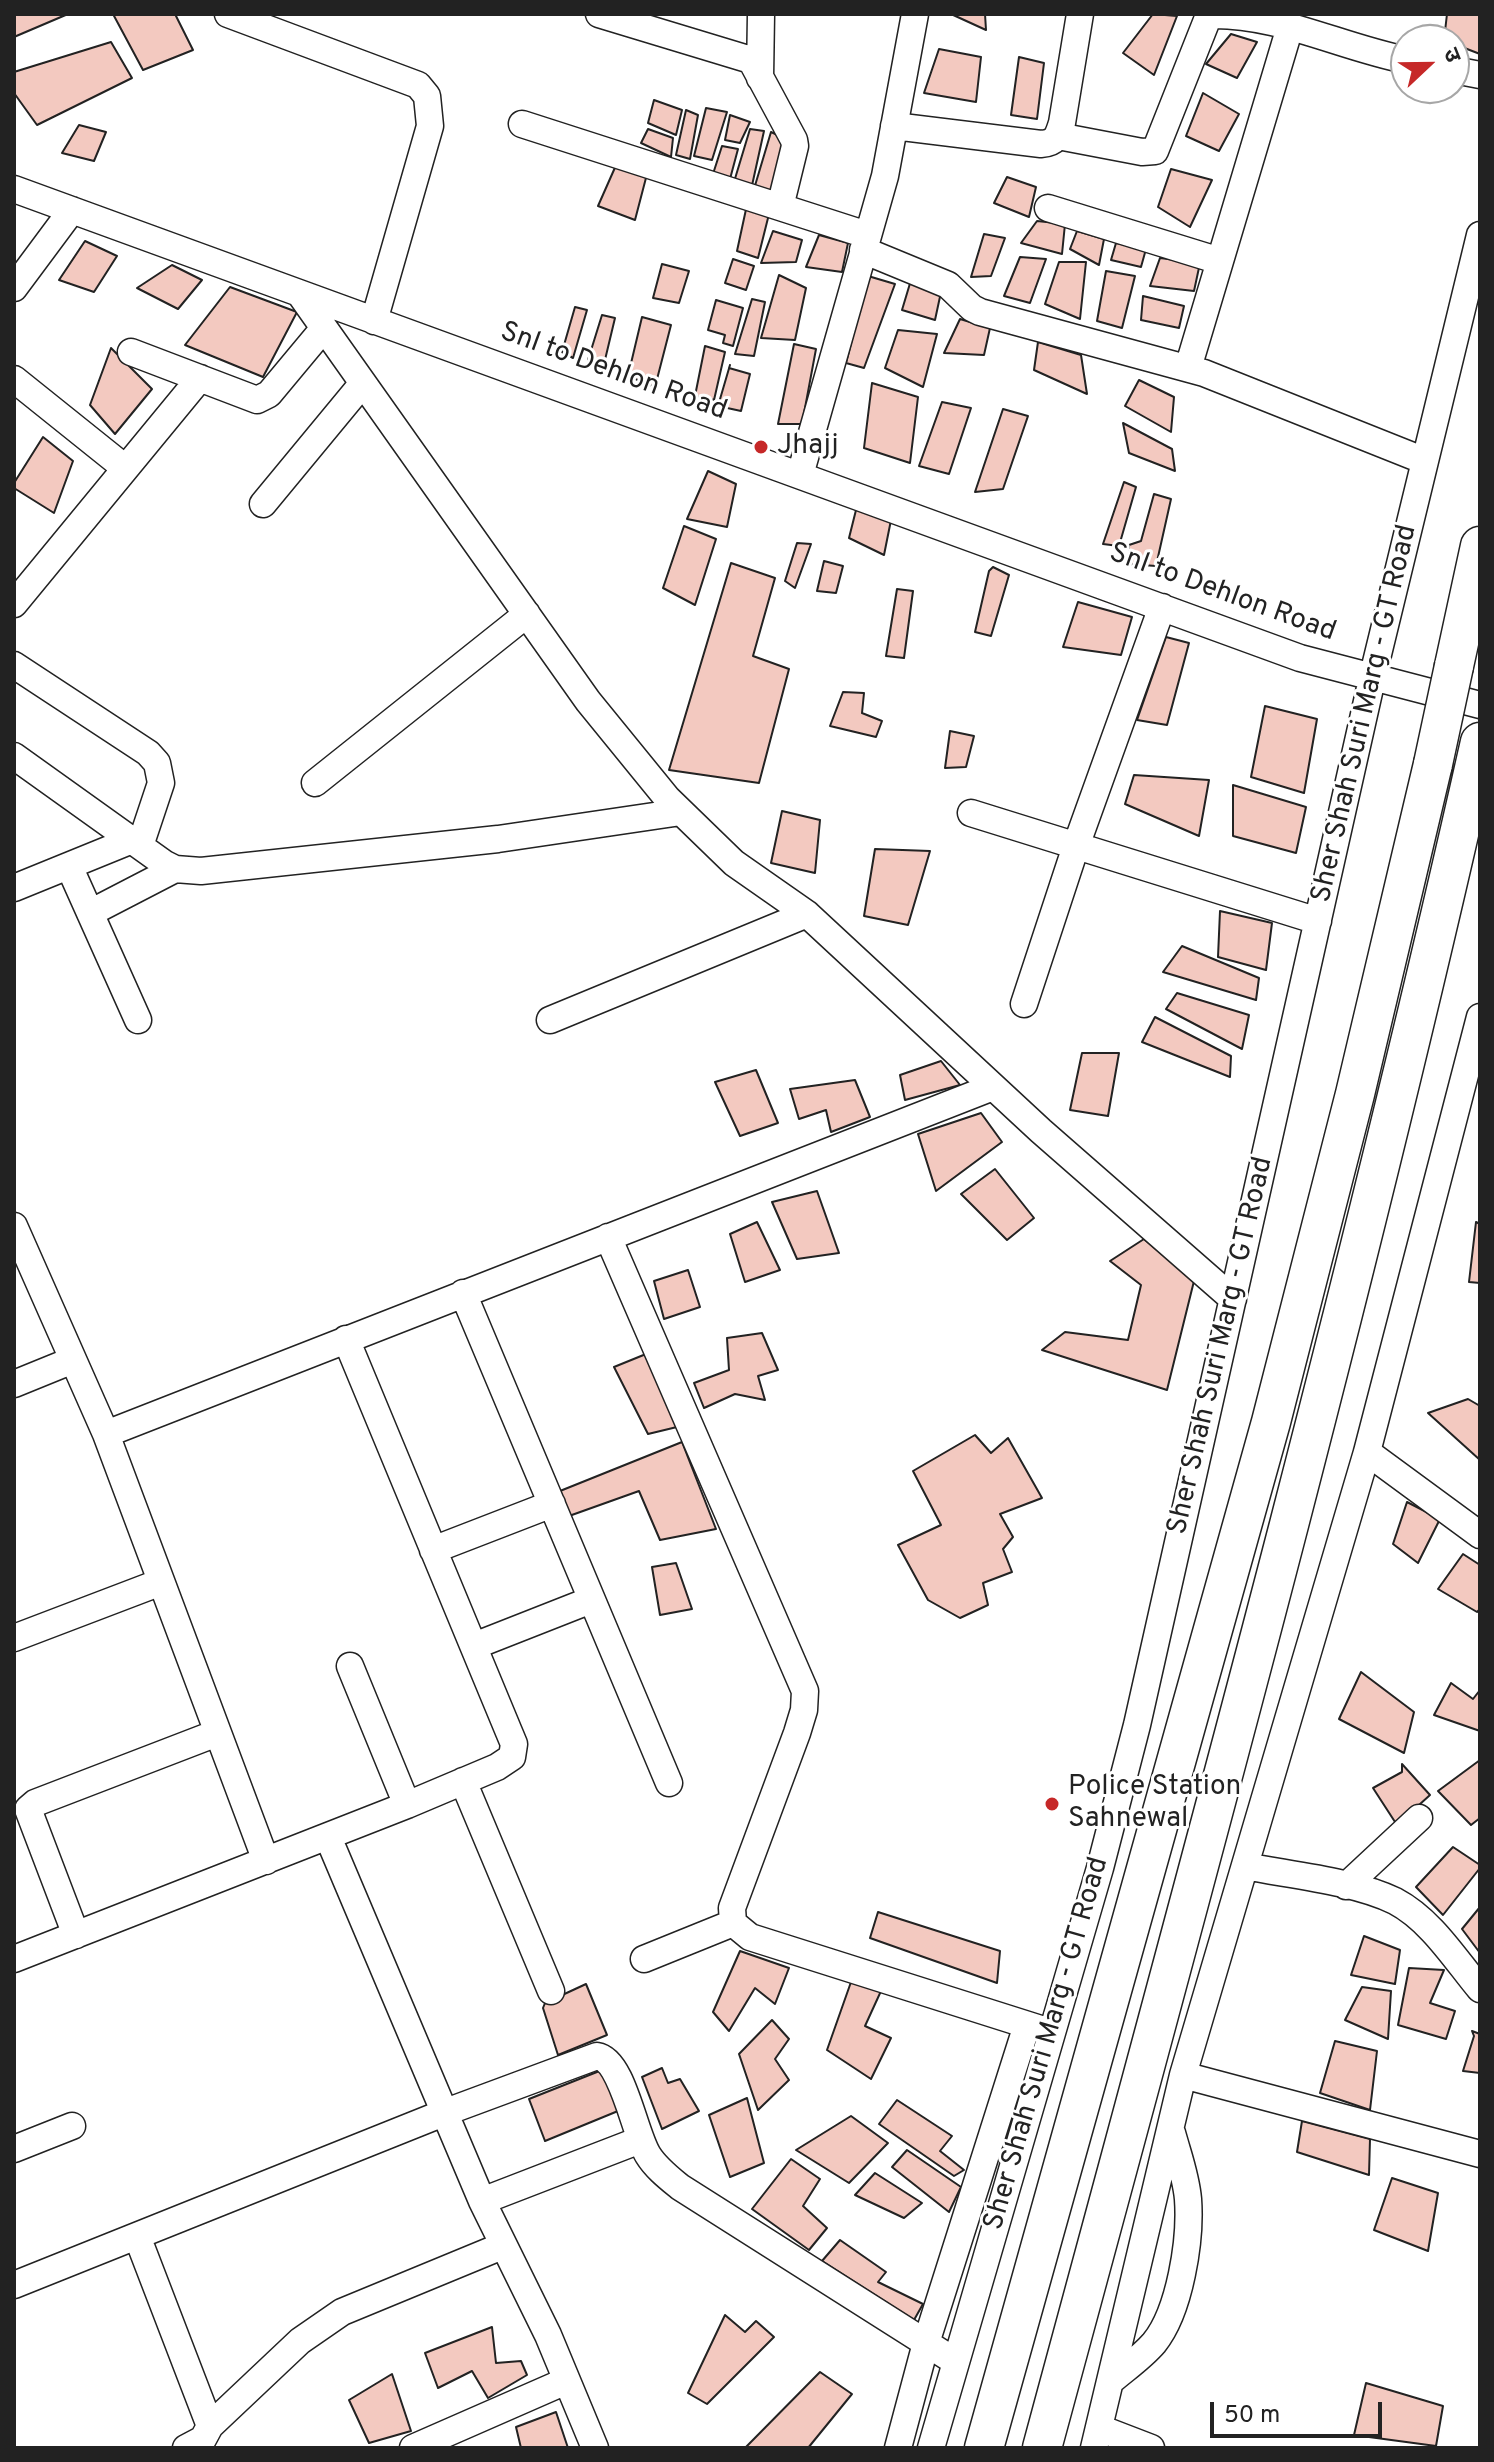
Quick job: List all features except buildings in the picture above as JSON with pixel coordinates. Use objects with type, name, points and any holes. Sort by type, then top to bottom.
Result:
[{"type":"highway","name":"Sher Shah Suri Marg - GT Road","points":[[984,2448],[1271,1422],[1355,1094],[1433,764],[1480,546]]},
{"type":"highway","points":[[1042,2448],[1313,1434],[1477,757]]},
{"type":"street","points":[[228,14],[418,85],[427,96],[430,126],[374,321]]},
{"type":"street","points":[[599,14],[746,57],[754,65],[795,146],[780,207]]},
{"type":"street","points":[[760,79],[761,14]]},
{"type":"street","points":[[800,475],[885,176],[915,14]]},
{"type":"street","points":[[894,126],[1051,143],[1058,136],[1080,14]]},
{"type":"street","points":[[1058,136],[1142,152],[1155,151],[1209,15],[1262,19],[1390,57]]},
{"type":"street","points":[[1188,368],[1290,27]]},
{"type":"street","points":[[522,124],[780,207],[865,243],[948,285],[980,312],[1188,368],[1425,461]]},
{"type":"street","name":"Snl to Dehlon Road","points":[[14,189],[1300,658],[1480,705]]},
{"type":"street","points":[[1048,208],[1220,261]]},
{"type":"street","points":[[14,288],[72,210]]},
{"type":"street","name":"Sher Shah Suri Marg - GT Road","points":[[933,2440],[956,2362],[1038,2029],[1100,1868],[1137,1725],[1372,679],[1480,235]]},
{"type":"street","points":[[300,294],[614,735],[681,812],[734,863],[807,914],[993,1087],[1233,1299]]},
{"type":"street","points":[[131,352],[257,400],[263,399],[324,328]]},
{"type":"street","points":[[14,604],[200,378]]},
{"type":"street","points":[[14,379],[125,468]]},
{"type":"street","points":[[263,504],[363,383]]},
{"type":"street","points":[[1024,1004],[1076,846],[1162,607]]},
{"type":"street","points":[[315,783],[527,614]]},
{"type":"street","points":[[14,665],[148,753],[157,763],[161,783],[136,843],[14,888]]},
{"type":"street","points":[[14,756],[175,869],[201,871],[467,842],[681,812]]},
{"type":"street","points":[[971,813],[1318,921]]},
{"type":"street","points":[[69,866],[138,1020]]},
{"type":"street","points":[[90,913],[175,869]]},
{"type":"street","points":[[550,1020],[807,914]]},
{"type":"street","points":[[1151,2448],[1096,2438],[1183,2075],[1367,1452],[1480,1017]]},
{"type":"street","points":[[106,1434],[993,1087]]},
{"type":"street","points":[[14,1226],[24,1275],[73,1360],[106,1434],[266,1861]]},
{"type":"street","points":[[608,1237],[805,1691],[804,1710],[797,1733],[732,1908],[733,1923],[750,1937],[1038,2029],[926,2343],[898,2448]]},
{"type":"street","points":[[463,1293],[669,1783]]},
{"type":"street","points":[[14,1959],[407,1805],[506,1763],[514,1751],[474,1646],[346,1339]]},
{"type":"street","points":[[14,1384],[73,1360]]},
{"type":"street","points":[[1367,1452],[1480,1535]]},
{"type":"street","points":[[433,1550],[552,1504]]},
{"type":"street","points":[[14,1638],[161,1582]]},
{"type":"street","points":[[474,1646],[591,1600]]},
{"type":"street","points":[[350,1666],[407,1805]]},
{"type":"street","points":[[76,1935],[28,1809],[35,1803],[217,1733]]},
{"type":"street","points":[[463,1781],[551,1991]]},
{"type":"street","points":[[1346,1886],[1419,1818]]},
{"type":"street","points":[[328,1837],[482,2201],[538,2314],[595,2448]]},
{"type":"street","points":[[1245,1866],[1346,1886],[1394,1901],[1435,1934],[1480,1989]]},
{"type":"street","points":[[644,1959],[733,1923]]},
{"type":"street","points":[[14,2285],[580,2060],[603,2057],[617,2074],[640,2140],[650,2158],[680,2187],[956,2362]]},
{"type":"street","points":[[1183,2075],[1480,2154]]},
{"type":"street","points":[[14,2149],[72,2126]]},
{"type":"street","points":[[1112,2380],[1156,2340],[1169,2318],[1180,2278],[1189,2227],[1188,2199],[1171,2129]]},
{"type":"street","points":[[482,2201],[640,2140]]},
{"type":"street","points":[[137,2236],[210,2426]]},
{"type":"street","points":[[186,2448],[203,2439],[210,2426],[300,2341],[342,2312],[502,2246]]},
{"type":"street","points":[[413,2448],[566,2381]]},
{"type":"street","points":[[905,2419],[933,2440]]},
{"type":"place","name":"Jhajj","points":[[761,447]]},
{"type":"place","name":"Police Station Sahnewal","points":[[1052,1804]]}]
